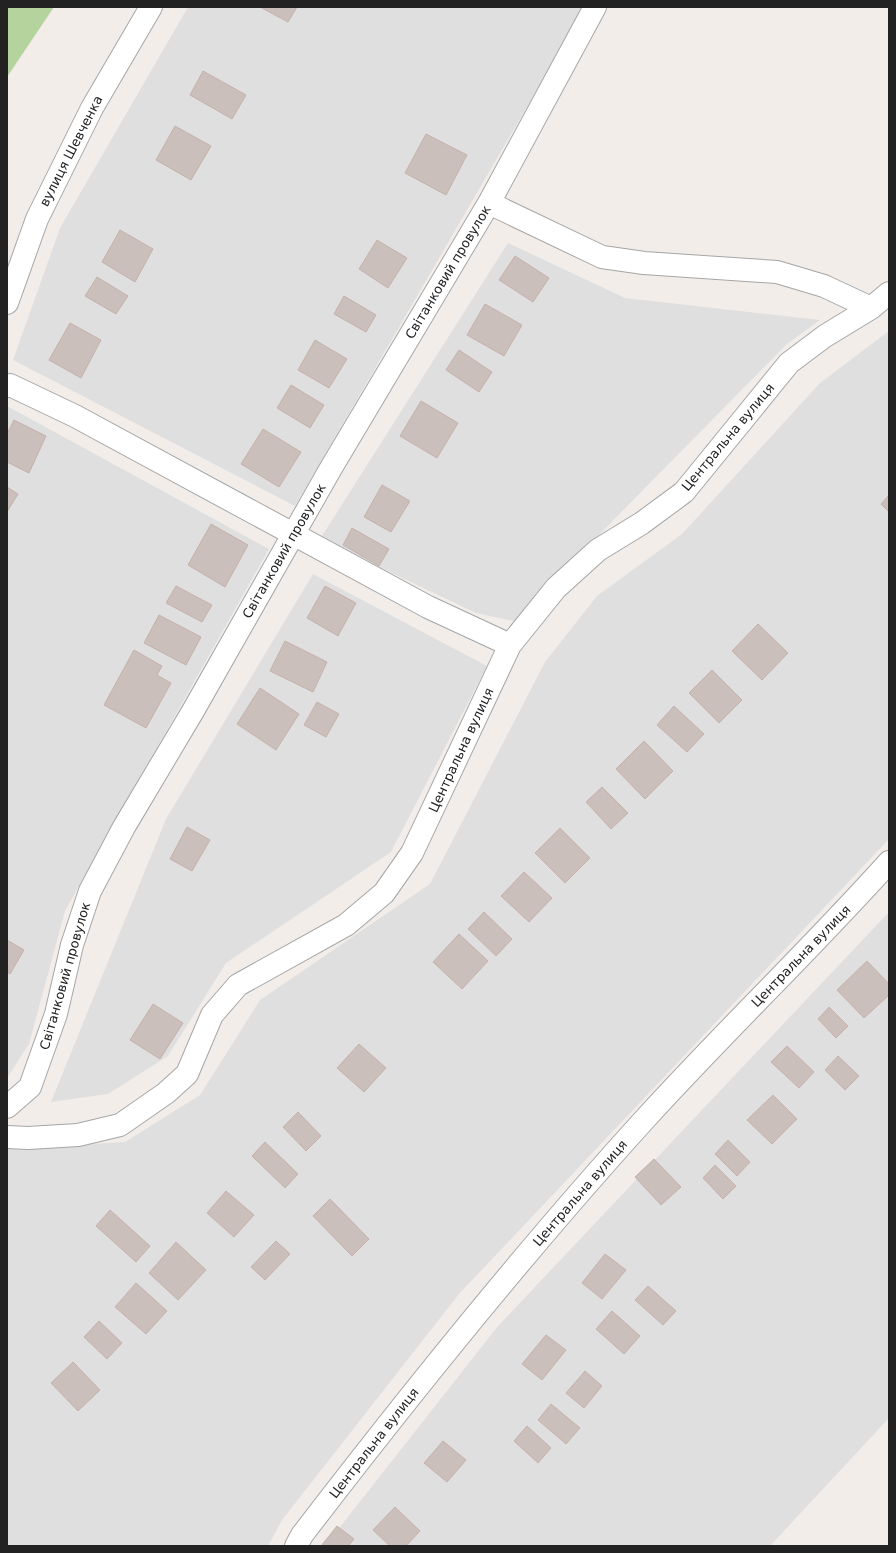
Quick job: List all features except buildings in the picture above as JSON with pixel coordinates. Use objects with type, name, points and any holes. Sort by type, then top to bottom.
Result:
[{"type":"street","name":"вулиця Шевченка","points":[[7,303],[37,218],[92,108],[151,7]]},
{"type":"street","name":"Світанковий провулок","points":[[7,1107],[30,1087],[56,1014],[72,944],[90,891],[124,827],[194,711],[293,534],[489,203],[595,7]]},
{"type":"street","points":[[489,203],[602,257],[644,263],[777,272],[824,286],[871,308]]},
{"type":"street","name":"Центральна вулиця","points":[[7,1137],[28,1138],[78,1135],[120,1125],[166,1093],[187,1074],[212,1015],[238,985],[346,925],[384,893],[412,853],[510,645],[556,588],[598,550],[642,523],[684,492],[790,364],[825,336],[871,308],[889,293]]},
{"type":"street","points":[[7,386],[10,385],[76,416],[428,607],[510,645]]},
{"type":"street","name":"Центральна вулиця","points":[[296,1546],[302,1535],[374,1441],[479,1310],[645,1119],[842,914],[889,862]]},
{"type":"shaded area","points":[[188,7],[585,7],[295,506],[13,360],[60,228]]},
{"type":"shaded area","points":[[508,243],[625,298],[820,320],[787,344],[514,621],[476,613],[320,539]]},
{"type":"shaded area","points":[[889,331],[889,839],[459,1294],[282,1520],[268,1546],[7,1546],[7,1149],[125,1142],[200,1095],[260,1000],[430,884],[545,662],[597,596],[682,534],[820,383]]},
{"type":"shaded area","points":[[7,406],[269,549],[65,911],[29,1044],[7,1078]]},
{"type":"shaded area","points":[[313,574],[487,666],[391,852],[226,963],[168,1056],[108,1094],[51,1102],[166,819]]},
{"type":"shaded area","points":[[889,912],[889,1418],[770,1546],[325,1546],[498,1326]]},
{"type":"green space","points":[[7,7],[54,7],[7,77]]}]
